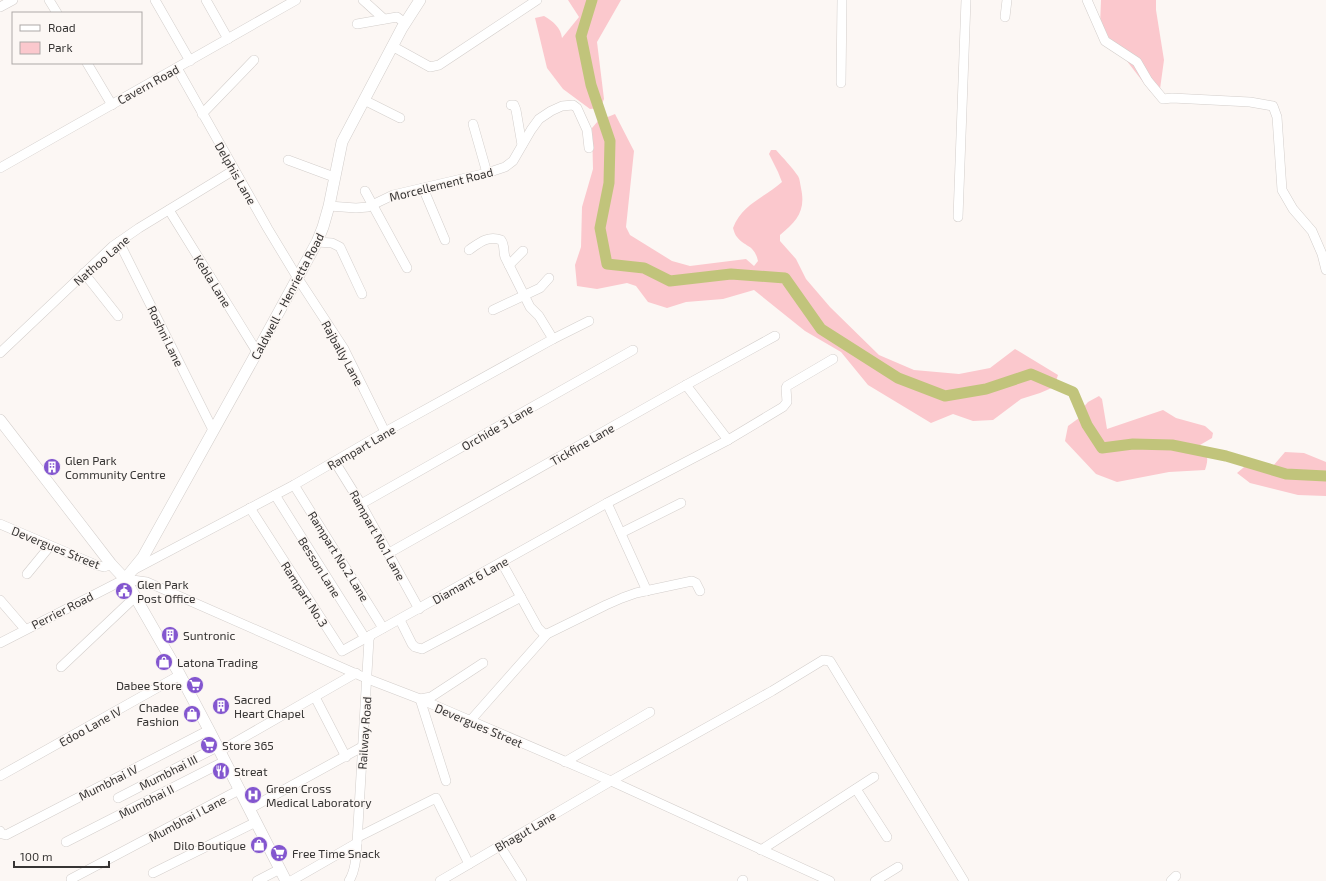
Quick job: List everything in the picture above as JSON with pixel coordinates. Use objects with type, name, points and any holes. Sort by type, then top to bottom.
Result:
[{"type":"main road","name":"Caldwell – Henrietta Road","points":[[128,575],[143,557],[317,242],[329,206],[342,142],[405,22],[420,0]]},
{"type":"main road","points":[[0,420],[111,564],[128,575],[134,598],[180,675],[286,881]]},
{"type":"street","points":[[0,7],[13,0]]},
{"type":"street","points":[[49,0],[56,12]]},
{"type":"street","points":[[155,0],[190,61]]},
{"type":"street","points":[[206,0],[228,39]]},
{"type":"street","name":"Cavern Road","points":[[0,168],[296,0]]},
{"type":"street","points":[[363,0],[384,19]]},
{"type":"street","points":[[392,46],[430,67],[434,67],[537,0]]},
{"type":"street","points":[[842,0],[842,83]]},
{"type":"street","points":[[958,217],[966,0]]},
{"type":"street","points":[[1005,17],[1007,0]]},
{"type":"street","points":[[1087,0],[1105,41],[1137,62],[1148,81],[1163,99],[1172,98],[1250,102],[1273,106],[1277,117],[1282,190],[1293,209],[1312,231],[1322,254],[1326,270]]},
{"type":"street","points":[[357,24],[397,17],[405,22]]},
{"type":"street","points":[[202,114],[254,60]]},
{"type":"street","points":[[88,64],[112,105]]},
{"type":"street","name":"Delphis Lane","points":[[177,68],[234,170],[297,277]]},
{"type":"street","points":[[364,100],[400,118]]},
{"type":"street","points":[[511,105],[514,105],[516,110],[522,145]]},
{"type":"street","name":"Morcellement Road","points":[[329,206],[356,208],[372,205],[393,195],[487,173],[510,164],[530,130],[539,119],[557,108],[568,105],[573,105],[580,112],[587,130],[589,148]]},
{"type":"street","points":[[473,124],[487,173]]},
{"type":"street","points":[[288,160],[334,177]]},
{"type":"street","name":"Nathoo Lane","points":[[0,354],[84,273],[119,242],[234,170]]},
{"type":"street","points":[[423,188],[445,240]]},
{"type":"street","points":[[365,191],[407,268]]},
{"type":"street","name":"Kebla Lane","points":[[169,210],[257,352]]},
{"type":"street","points":[[469,250],[487,239],[497,238],[503,243],[503,253],[523,296],[530,307],[539,316],[553,339]]},
{"type":"street","name":"Roshni Lane","points":[[119,242],[213,430]]},
{"type":"street","points":[[317,242],[332,243],[340,247],[362,294]]},
{"type":"street","points":[[509,265],[523,251]]},
{"type":"street","points":[[84,273],[118,316]]},
{"type":"street","name":"Rajbally Lane","points":[[297,277],[344,349],[385,432]]},
{"type":"street","points":[[493,310],[540,288],[549,278]]},
{"type":"street","name":"Rampart Lane","points":[[128,575],[294,485],[385,432],[553,339],[589,321]]},
{"type":"street","name":"Tickfine Lane","points":[[389,553],[775,336]]},
{"type":"street","name":"Orchide 3 Lane","points":[[361,504],[633,350]]},
{"type":"street","name":"Diamant 6 Lane","points":[[368,637],[607,503],[728,440],[783,407],[787,402],[787,386],[833,359]]},
{"type":"street","points":[[686,385],[728,440]]},
{"type":"street","name":"Rampart No.1 Lane","points":[[335,462],[361,504],[419,609]]},
{"type":"street","name":"Rampart No.2 Lane","points":[[294,485],[384,628]]},
{"type":"street","name":"Besson Lane","points":[[275,495],[368,637]]},
{"type":"street","points":[[607,503],[647,591]]},
{"type":"street","points":[[621,532],[681,503]]},
{"type":"street","name":"Rampart No.3","points":[[250,508],[342,651]]},
{"type":"street","name":"Devergues Street","points":[[0,524],[96,565],[104,567],[111,564]]},
{"type":"street","points":[[27,574],[50,546]]},
{"type":"street","points":[[502,563],[540,631],[547,634]]},
{"type":"street","name":"Devergues Street","points":[[128,575],[368,679],[420,699],[611,781],[830,881]]},
{"type":"street","name":"Perrier Road","points":[[0,643],[128,575]]},
{"type":"street","points":[[470,721],[547,634],[606,604],[622,598],[692,581],[696,583],[700,591]]},
{"type":"street","points":[[400,620],[412,644],[415,647],[422,648],[521,597]]},
{"type":"street","points":[[61,667],[134,598]]},
{"type":"street","points":[[0,600],[25,629]]},
{"type":"street","points":[[327,660],[368,637],[368,679]]},
{"type":"street","name":"Bhagut Lane","points":[[440,881],[611,781],[772,691],[823,660],[827,660],[830,661],[964,881]]},
{"type":"street","points":[[446,781],[420,699],[431,697],[483,663]]},
{"type":"street","points":[[221,753],[356,673]]},
{"type":"street","name":"Edoo Lane IV","points":[[0,776],[180,675]]},
{"type":"street","name":"Railway Road","points":[[349,881],[352,876],[358,840],[362,747],[368,679]]},
{"type":"street","points":[[315,697],[346,757]]},
{"type":"street","points":[[565,762],[650,712]]},
{"type":"street","name":"Mumbhai IV","points":[[3,833],[209,730]]},
{"type":"street","points":[[249,809],[362,747]]},
{"type":"street","name":"Mumbhai III","points":[[118,798],[221,753]]},
{"type":"street","name":"Mumbhai II","points":[[66,842],[221,753]]},
{"type":"street","points":[[761,850],[874,777]]},
{"type":"street","points":[[856,789],[887,837]]},
{"type":"street","name":"Mumbhai I Lane","points":[[71,879],[238,790]]},
{"type":"street","points":[[291,881],[358,840],[436,798],[469,864]]},
{"type":"street","points":[[153,873],[256,822]]},
{"type":"street","points":[[500,846],[522,881]]},
{"type":"street","points":[[875,881],[898,867]]},
{"type":"street","points":[[257,881],[280,869]]},
{"type":"green space","points":[[568,0],[621,0],[597,42],[604,99],[600,108],[590,109],[563,89],[547,68],[535,18],[544,16],[550,20],[558,28],[562,38],[579,17]]},
{"type":"green space","points":[[1101,0],[1156,0],[1156,10],[1164,60],[1160,89],[1150,91],[1100,26]]},
{"type":"green space","points":[[615,114],[634,151],[626,227],[630,235],[672,261],[690,266],[746,259],[754,266],[758,261],[754,252],[737,237],[733,228],[742,213],[748,207],[782,182],[769,154],[771,150],[776,150],[798,176],[802,196],[799,215],[780,235],[780,241],[796,259],[806,279],[830,307],[879,355],[914,370],[959,374],[990,368],[1015,349],[1058,375],[1054,387],[1021,399],[993,420],[973,421],[953,414],[931,423],[868,385],[841,352],[805,331],[754,290],[723,299],[686,302],[667,308],[648,302],[636,286],[627,283],[597,289],[577,286],[575,265],[581,247],[582,207],[593,169],[592,128],[598,121]]},
{"type":"green space","points":[[1099,396],[1102,399],[1107,429],[1163,410],[1176,418],[1205,426],[1213,433],[1212,438],[1200,445],[1207,456],[1205,470],[1169,472],[1117,482],[1096,474],[1065,441],[1068,426],[1079,418],[1082,409],[1088,402]]},
{"type":"green space","points":[[1285,452],[1304,453],[1326,462],[1326,496],[1298,495],[1250,483],[1237,473],[1250,462],[1273,466]]},
{"type":"waterway","points":[[592,0],[581,36],[591,85],[610,141],[609,183],[600,228],[607,264],[644,268],[670,281],[731,274],[785,278],[821,329],[898,378],[945,396],[986,389],[1031,374],[1073,392],[1087,425],[1102,448],[1133,444],[1172,445],[1226,456],[1286,474],[1326,476]]},
{"type":"place","name":"Glen Park Community Centre","points":[[52,467]]},
{"type":"place","name":"Glen Park Post Office","points":[[124,591]]},
{"type":"place","name":"Suntronic","points":[[170,635]]},
{"type":"place","name":"Latona Trading","points":[[164,662]]},
{"type":"place","name":"Dabee Store","points":[[195,685]]},
{"type":"place","name":"Sacred Heart Chapel","points":[[221,706]]},
{"type":"place","name":"Chadee Fashion","points":[[192,714]]},
{"type":"place","name":"Store 365","points":[[209,745]]},
{"type":"place","name":"Streat","points":[[221,771]]},
{"type":"place","name":"Green Cross Medical Laboratory","points":[[253,795]]},
{"type":"place","name":"Dilo Boutique","points":[[259,845]]},
{"type":"place","name":"Free Time Snack","points":[[279,853]]}]
